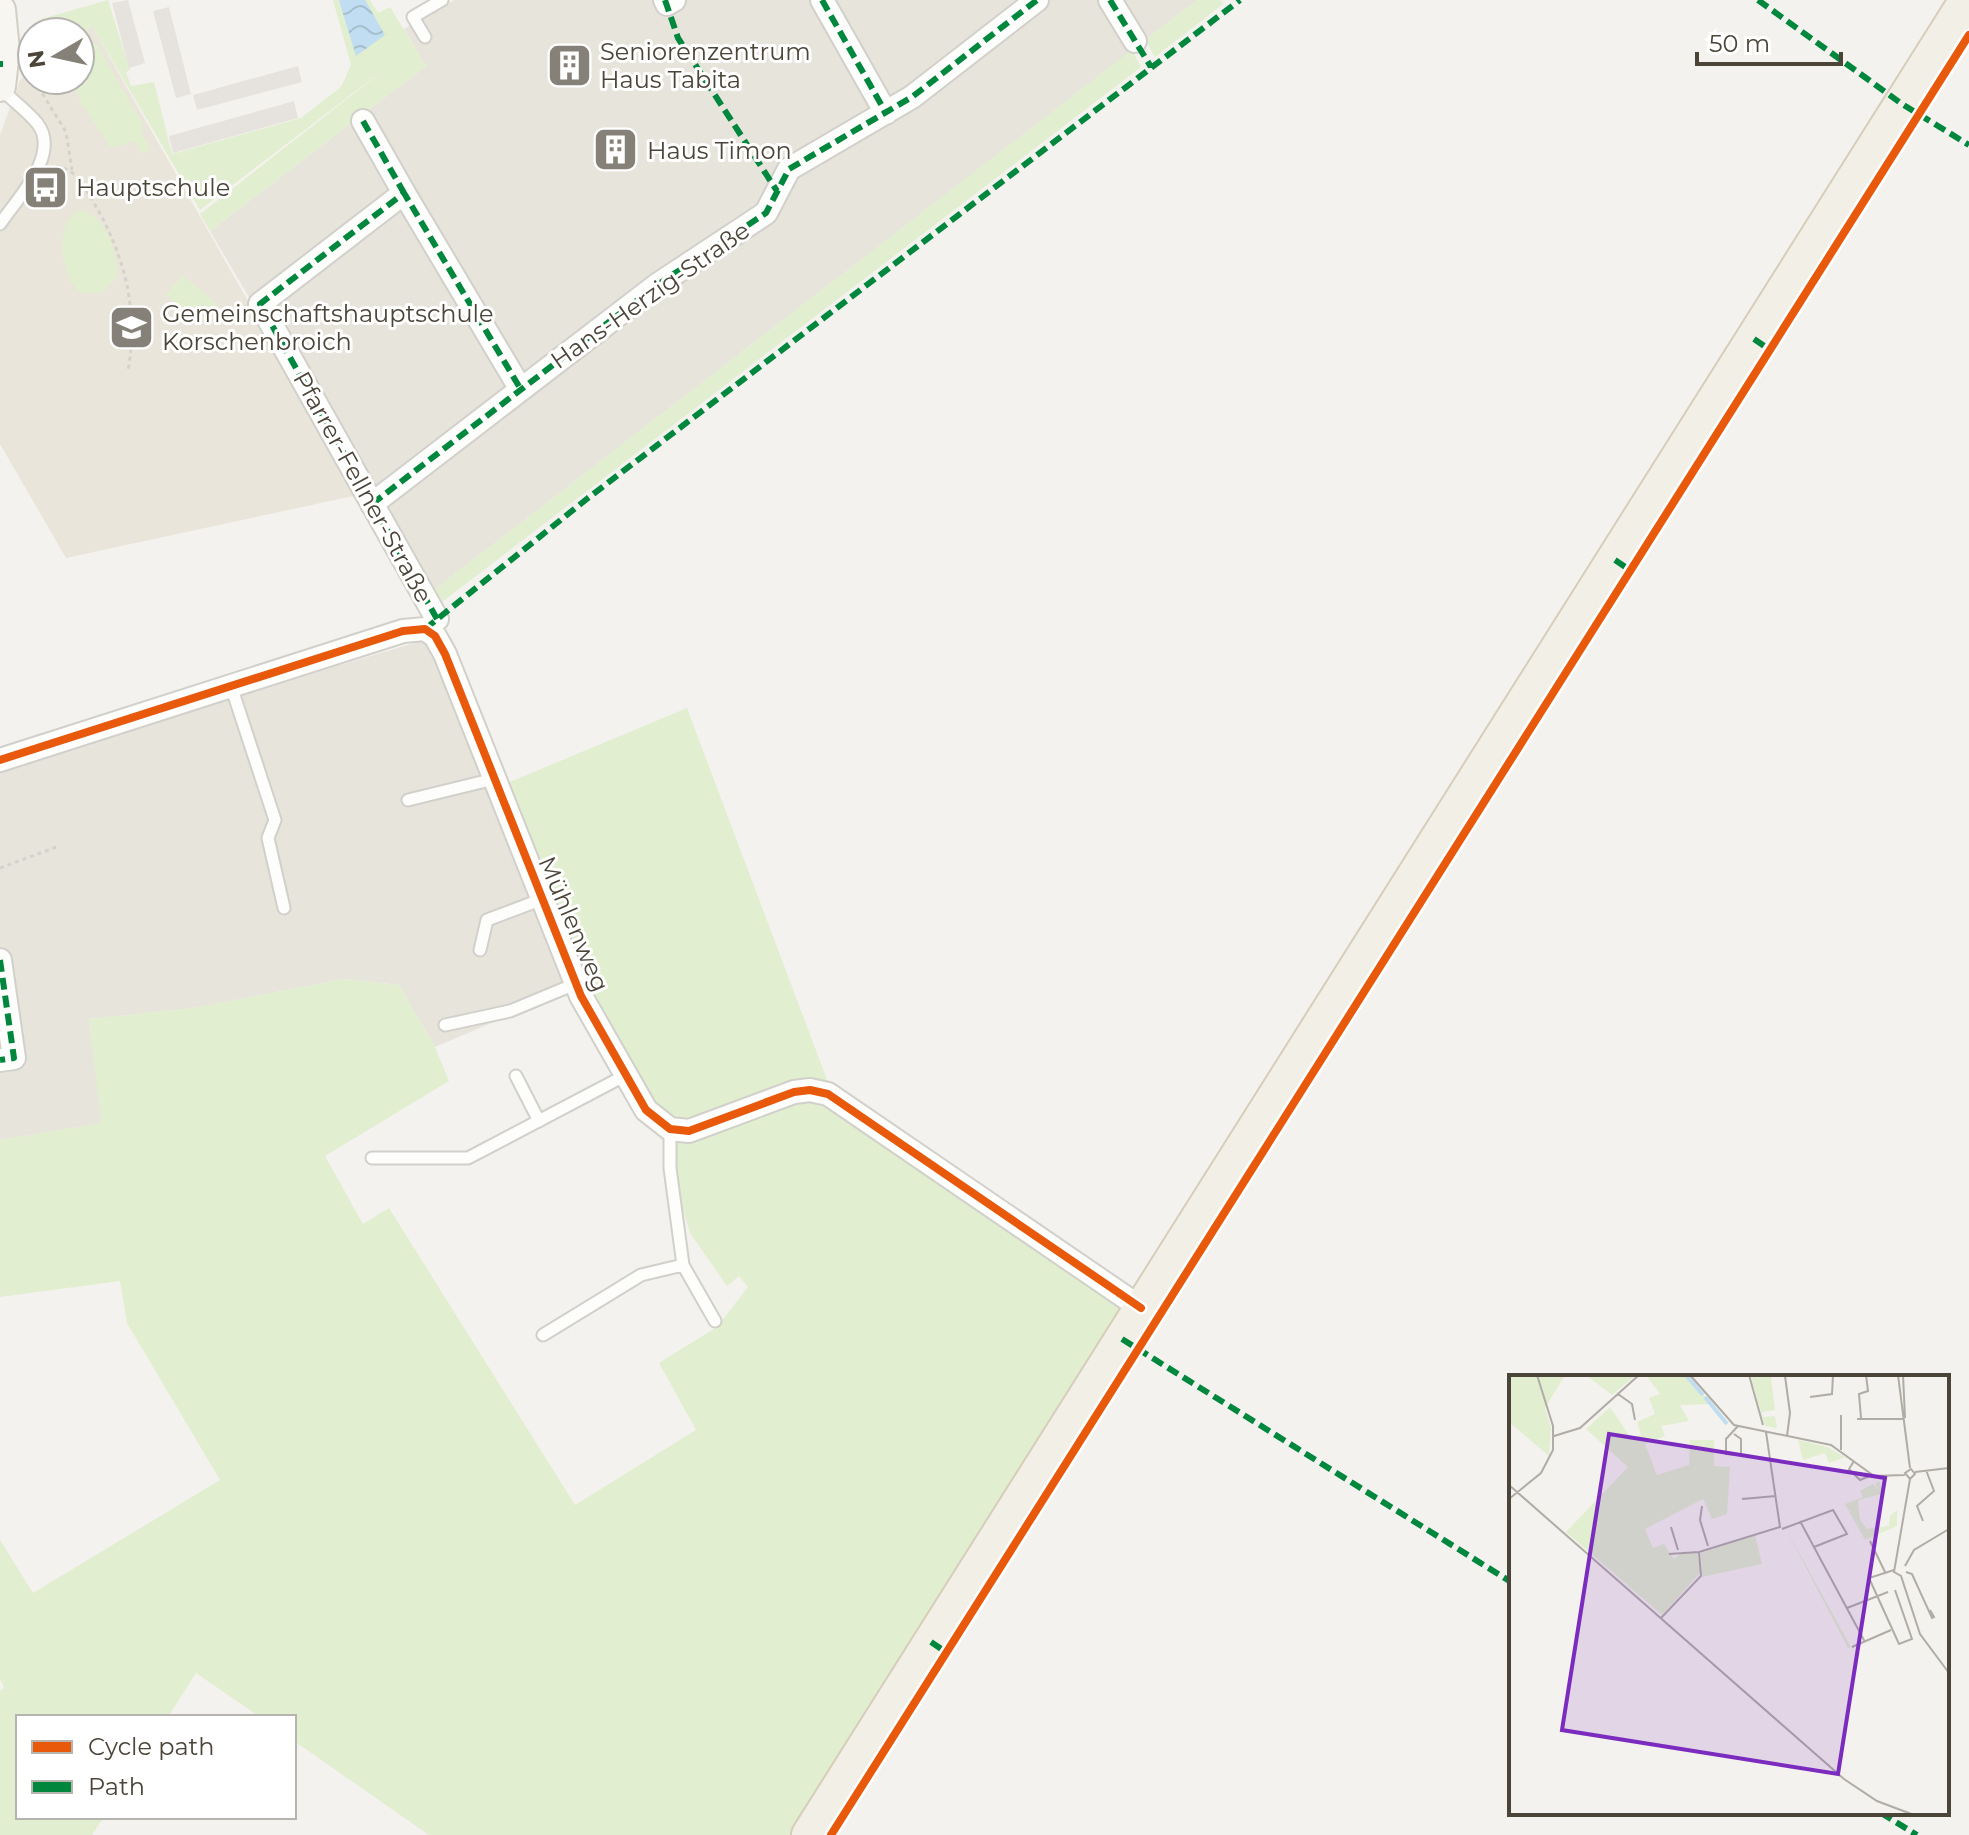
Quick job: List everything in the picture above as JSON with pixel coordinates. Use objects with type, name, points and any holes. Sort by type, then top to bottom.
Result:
[{"type":"main road","points":[[809,1835],[1967,0]]},
{"type":"street","points":[[665,0],[667,4],[674,0]]},
{"type":"street","points":[[822,0],[886,113]]},
{"type":"street","name":"Hans-Herzig-Straße","points":[[372,504],[657,285],[766,213],[789,169],[912,97],[1037,0]]},
{"type":"street","points":[[1110,0],[1135,41]]},
{"type":"street","points":[[0,10],[4,51],[0,87]]},
{"type":"street","points":[[363,121],[520,388]]},
{"type":"street","name":"Pfarrer-Fellner-Straße","points":[[404,193],[260,304],[437,619]]},
{"type":"street","name":"Mühlenweg","points":[[0,760],[408,629],[425,629],[435,636],[445,654],[575,984],[646,1110],[670,1129]]},
{"type":"street","points":[[0,960],[14,1058],[0,1060]]},
{"type":"street","points":[[670,1129],[681,1131],[703,1127],[794,1092],[810,1090],[828,1094],[1141,1308]]},
{"type":"lane","points":[[425,37],[413,17],[442,0]]},
{"type":"lane","points":[[0,87],[41,129],[44,150],[40,164],[0,224]]},
{"type":"lane","points":[[231,686],[275,820],[268,838],[284,908]]},
{"type":"lane","points":[[408,800],[494,779]]},
{"type":"lane","points":[[480,950],[487,920],[540,900]]},
{"type":"lane","points":[[445,1025],[510,1011],[575,984]]},
{"type":"lane","points":[[372,1158],[468,1158],[626,1075]]},
{"type":"lane","points":[[516,1076],[539,1121]]},
{"type":"lane","points":[[670,1129],[670,1168],[683,1265],[715,1321]]},
{"type":"lane","points":[[543,1335],[641,1275],[683,1265]]},
{"type":"path","points":[[44,96],[66,132],[72,170],[97,207],[119,251],[133,327],[128,371]]},
{"type":"path","points":[[40,164],[72,170]]},
{"type":"path","points":[[0,868],[59,846]]},
{"type":"shaded area","points":[[128,0],[145,63],[129,68],[112,3]]},
{"type":"shaded area","points":[[454,0],[1197,0],[434,590],[262,290],[250,299],[210,231],[426,66],[404,29]]},
{"type":"shaded area","points":[[169,7],[191,94],[176,98],[153,11]]},
{"type":"shaded area","name":"Gemeinschaftshauptschule Korschenbroich","points":[[96,33],[358,495],[66,558],[0,444],[0,135],[16,91],[16,96],[96,96]]},
{"type":"shaded area","points":[[298,66],[302,82],[197,110],[193,95]]},
{"type":"shaded area","points":[[294,101],[298,118],[173,153],[169,136]]},
{"type":"shaded area","points":[[428,639],[567,991],[435,1047],[399,985],[344,979],[193,1008],[89,1019],[102,1123],[0,1140],[0,773],[192,709]]},
{"type":"green space","points":[[108,0],[130,70],[126,72],[131,86],[154,82],[172,154],[301,118],[341,87],[351,65],[333,0],[370,0],[378,13],[390,7],[426,66],[210,231],[200,214],[398,59],[200,210],[96,33],[96,16],[52,16]]},
{"type":"green space","points":[[1197,0],[1221,0],[1223,4],[1155,57],[1145,40]]},
{"type":"green space","points":[[96,43],[142,123],[142,135],[151,148],[142,154],[135,141],[111,148],[78,96],[96,96]]},
{"type":"green space","points":[[1132,50],[1141,67],[442,602],[434,590]]},
{"type":"green space","points":[[77,211],[95,217],[112,245],[118,276],[101,293],[81,293],[68,276],[64,264],[65,228]]},
{"type":"green space","points":[[182,275],[217,304],[202,324],[166,295]]},
{"type":"green space","points":[[687,708],[829,1085],[705,1118],[678,1118],[653,1104],[579,978],[505,784]]},
{"type":"green space","points":[[344,979],[399,985],[435,1047],[449,1081],[325,1156],[363,1224],[389,1208],[575,1505],[696,1430],[659,1363],[717,1327],[748,1287],[739,1276],[727,1286],[690,1233],[679,1197],[676,1144],[681,1139],[783,1099],[818,1099],[1123,1306],[791,1835],[429,1835],[296,1742],[296,1715],[257,1715],[196,1673],[169,1715],[16,1715],[16,1819],[103,1819],[92,1835],[0,1835],[0,1691],[4,1687],[0,1679],[0,1540],[33,1593],[220,1480],[127,1323],[120,1281],[0,1297],[0,1140],[101,1123],[89,1019],[193,1008]]},
{"type":"water","points":[[339,0],[365,0],[385,35],[356,56]]},
{"type":"marked path","points":[[665,0],[678,38],[777,191]]},
{"type":"marked path","points":[[822,0],[886,113]]},
{"type":"marked path","points":[[372,504],[657,285],[766,213],[789,169],[912,97],[1037,0]]},
{"type":"marked path","points":[[1110,0],[1151,67]]},
{"type":"marked path","points":[[425,629],[588,498],[1240,0]]},
{"type":"marked path","points":[[1758,0],[1902,104],[1969,145]]},
{"type":"marked path","points":[[363,121],[404,193]]},
{"type":"marked path","points":[[437,619],[260,304],[404,193],[520,388]]},
{"type":"marked path","points":[[1754,339],[1770,350]]},
{"type":"marked path","points":[[1615,560],[1630,570]]},
{"type":"marked path","points":[[0,960],[14,1058],[0,1060]]},
{"type":"marked path","points":[[1122,1339],[1509,1581]]},
{"type":"marked path","points":[[931,1642],[946,1652]]},
{"type":"marked path","points":[[1884,1815],[1917,1835]]},
{"type":"cycle path","points":[[831,1835],[1969,35]]},
{"type":"cycle path","points":[[0,760],[403,631],[425,629],[435,636],[445,654],[581,996],[646,1110],[670,1129],[689,1131],[794,1092],[810,1090],[828,1094],[1141,1308]]},
{"type":"place","name":"Seniorenzentrum Haus Tabita","points":[[569,65]]},
{"type":"place","name":"Haus Timon","points":[[616,150]]},
{"type":"place","name":"Hauptschule","points":[[45,187]]},
{"type":"place","name":"Gemeinschaftshauptschule Korschenbroich","points":[[131,327]]}]
